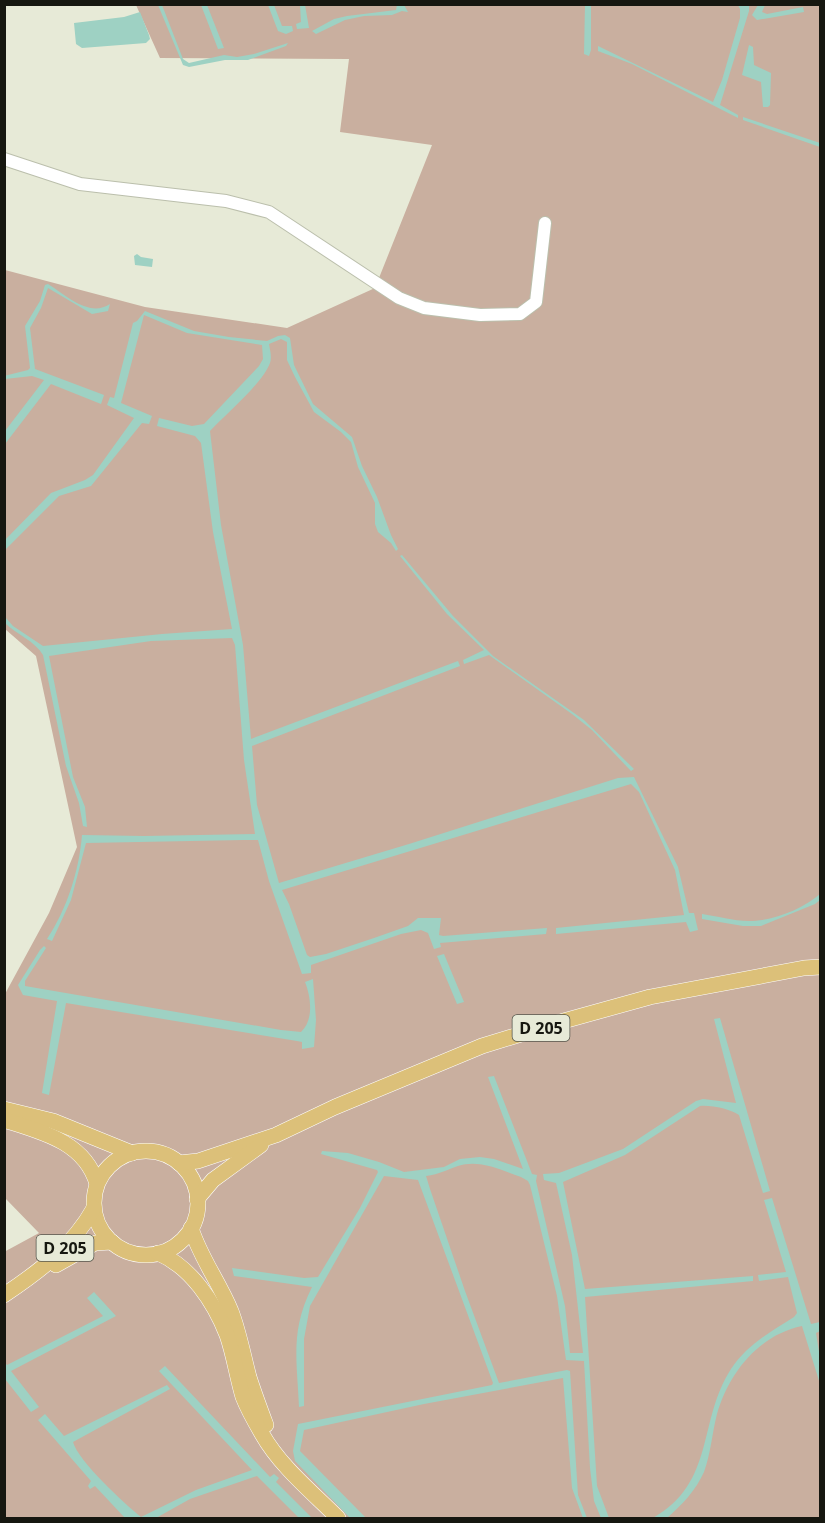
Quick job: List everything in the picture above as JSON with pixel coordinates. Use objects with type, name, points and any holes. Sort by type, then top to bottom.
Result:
[{"type":"main road","name":"D 205","points":[[179,1163],[198,1161],[276,1135],[335,1107],[482,1046],[567,1020],[650,997],[820,967]]},
{"type":"main road","points":[[4,1108],[53,1121],[132,1153],[157,1152],[179,1163],[195,1185],[196,1214],[191,1228],[177,1243],[158,1253],[134,1253],[112,1242],[100,1227],[94,1208],[94,1196],[98,1184],[111,1164],[132,1153]]},
{"type":"main road","points":[[4,1120],[45,1133],[79,1153],[89,1163],[98,1184]]},
{"type":"main road","name":"D 205","points":[[197,1199],[213,1180],[276,1135]]},
{"type":"main road","name":"D 205","points":[[27,1280],[60,1253],[79,1232],[94,1208]]},
{"type":"main road","points":[[191,1228],[199,1250],[220,1287],[239,1333],[250,1379],[266,1425],[295,1474]]},
{"type":"main road","name":"D 205","points":[[4,1295],[85,1247],[95,1243],[112,1242]]},
{"type":"main road","points":[[158,1253],[183,1268],[200,1287],[216,1312],[227,1336],[244,1399],[263,1436],[295,1474],[338,1518]]},
{"type":"street","points":[[4,159],[80,184],[226,201],[269,212],[399,298],[424,308],[480,315],[520,314],[536,302],[545,223]]},
{"type":"shaded area","points":[[136,5],[820,5],[820,1518],[5,1518],[4,1252],[39,1233],[5,1198],[5,994],[49,913],[77,847],[36,656],[5,629],[5,270],[145,307],[287,328],[375,288],[432,145],[340,132],[349,59],[160,58]]},
{"type":"water","points":[[158,5],[162,5],[183,59],[189,63],[224,55],[237,57],[254,54],[288,43],[286,46],[248,60],[225,60],[189,67],[183,65]]},
{"type":"water","points":[[201,5],[207,5],[224,48],[218,49]]},
{"type":"water","points":[[268,5],[274,5],[282,26],[292,26],[293,31],[286,34],[278,31]]},
{"type":"water","points":[[300,5],[305,5],[309,28],[297,29],[296,24],[301,22]]},
{"type":"water","points":[[397,5],[404,5],[408,12],[364,16],[345,20],[316,34],[312,31],[334,19],[396,10]]},
{"type":"water","points":[[585,5],[591,5],[589,56],[584,54]]},
{"type":"water","points":[[738,5],[749,5],[749,11],[720,105],[738,115],[738,118],[632,64],[598,51],[598,46],[713,102],[722,80],[740,18]]},
{"type":"water","points":[[758,5],[765,5],[762,12],[767,14],[803,7],[804,12],[757,20],[752,15]]},
{"type":"water","points":[[140,12],[150,39],[146,43],[82,48],[76,44],[74,23],[124,17]]},
{"type":"water","points":[[749,45],[753,47],[754,65],[771,73],[770,105],[768,107],[763,107],[761,82],[742,75]]},
{"type":"water","points":[[743,117],[820,143],[820,147],[743,120]]},
{"type":"water","points":[[137,254],[153,259],[152,267],[135,265],[134,256]]},
{"type":"water","points":[[48,284],[86,307],[102,308],[110,304],[108,311],[92,314],[48,288],[41,308],[30,328],[35,369],[104,395],[101,404],[51,384],[5,444],[5,431],[44,380],[32,376],[5,379],[4,376],[30,368],[25,326],[40,301],[45,285]]},
{"type":"water","points":[[145,311],[194,331],[267,341],[285,335],[290,338],[294,365],[313,404],[352,437],[398,549],[396,551],[391,543],[378,532],[375,524],[375,503],[358,467],[351,442],[314,412],[287,360],[287,342],[281,339],[269,344],[271,361],[260,380],[210,431],[221,525],[243,645],[251,739],[458,661],[460,666],[252,746],[257,805],[279,883],[618,778],[634,777],[678,867],[689,913],[694,913],[698,930],[690,932],[686,922],[556,934],[556,928],[684,915],[675,870],[639,792],[631,784],[282,890],[307,955],[310,957],[326,954],[408,926],[418,918],[441,918],[439,935],[443,936],[547,928],[546,934],[440,943],[441,947],[434,949],[428,933],[421,930],[401,934],[311,965],[311,973],[302,974],[269,881],[258,840],[243,840],[86,843],[71,900],[52,941],[47,939],[71,889],[82,835],[255,834],[244,760],[235,645],[232,638],[151,641],[49,656],[73,777],[85,807],[87,827],[83,826],[79,803],[66,766],[43,655],[40,650],[5,623],[5,617],[13,626],[43,646],[232,629],[213,532],[201,443],[195,436],[157,426],[159,418],[192,426],[204,424],[259,366],[263,359],[262,345],[187,333],[144,315],[121,403],[152,416],[149,424],[142,423],[91,486],[59,496],[5,550],[5,540],[51,493],[93,475],[134,418],[107,405],[110,397],[114,398],[133,323]]},
{"type":"water","points":[[402,555],[453,616],[493,656],[584,720],[634,769],[631,771],[592,730],[572,714],[489,655],[464,664],[463,660],[484,650],[447,614],[400,556]]},
{"type":"water","points":[[820,894],[820,900],[815,904],[761,926],[743,926],[702,919],[702,914],[743,921],[768,919],[796,909]]},
{"type":"water","points":[[44,946],[46,948],[25,981],[25,986],[281,1030],[301,1032],[305,1027],[310,1008],[305,982],[313,979],[316,1020],[314,1047],[302,1049],[302,1042],[297,1041],[66,1003],[49,1095],[42,1093],[57,1001],[23,995],[18,985]]},
{"type":"water","points":[[444,954],[464,1002],[457,1004],[437,956]]},
{"type":"water","points":[[720,1018],[770,1191],[763,1193],[739,1115],[726,1109],[705,1106],[700,1106],[625,1155],[563,1182],[585,1289],[753,1276],[753,1281],[585,1297],[597,1486],[609,1518],[601,1518],[594,1501],[584,1361],[566,1360],[557,1296],[530,1185],[521,1177],[490,1166],[466,1164],[426,1176],[430,1189],[499,1383],[570,1371],[578,1495],[587,1518],[583,1518],[572,1488],[563,1378],[424,1404],[304,1430],[300,1451],[366,1518],[350,1518],[295,1461],[293,1451],[298,1424],[493,1383],[418,1180],[384,1176],[310,1306],[304,1339],[304,1406],[299,1407],[296,1346],[300,1318],[312,1287],[234,1276],[232,1268],[304,1278],[318,1277],[360,1208],[378,1172],[321,1154],[322,1151],[348,1153],[404,1172],[444,1167],[460,1159],[480,1157],[494,1159],[523,1169],[488,1077],[494,1076],[532,1174],[537,1175],[536,1181],[565,1306],[570,1353],[583,1353],[572,1255],[556,1183],[544,1180],[543,1174],[559,1173],[623,1149],[696,1101],[703,1099],[736,1103],[714,1019]]},
{"type":"water","points":[[772,1198],[811,1324],[820,1322],[820,1331],[816,1333],[820,1358],[820,1384],[802,1326],[786,1331],[759,1347],[738,1370],[722,1399],[704,1472],[697,1485],[667,1518],[653,1518],[673,1503],[687,1487],[703,1450],[720,1389],[737,1360],[797,1313],[788,1277],[759,1281],[758,1275],[786,1272],[764,1200]]},
{"type":"water","points":[[94,1292],[116,1316],[11,1371],[39,1407],[31,1412],[5,1379],[5,1363],[7,1365],[103,1316],[87,1298]]},
{"type":"water","points":[[165,1366],[270,1477],[274,1474],[279,1478],[276,1482],[312,1518],[299,1518],[257,1476],[190,1499],[156,1518],[125,1518],[95,1486],[90,1489],[88,1486],[91,1481],[38,1420],[45,1414],[64,1436],[167,1385],[170,1389],[73,1442],[83,1460],[103,1482],[141,1517],[196,1490],[252,1470],[159,1371]]}]
